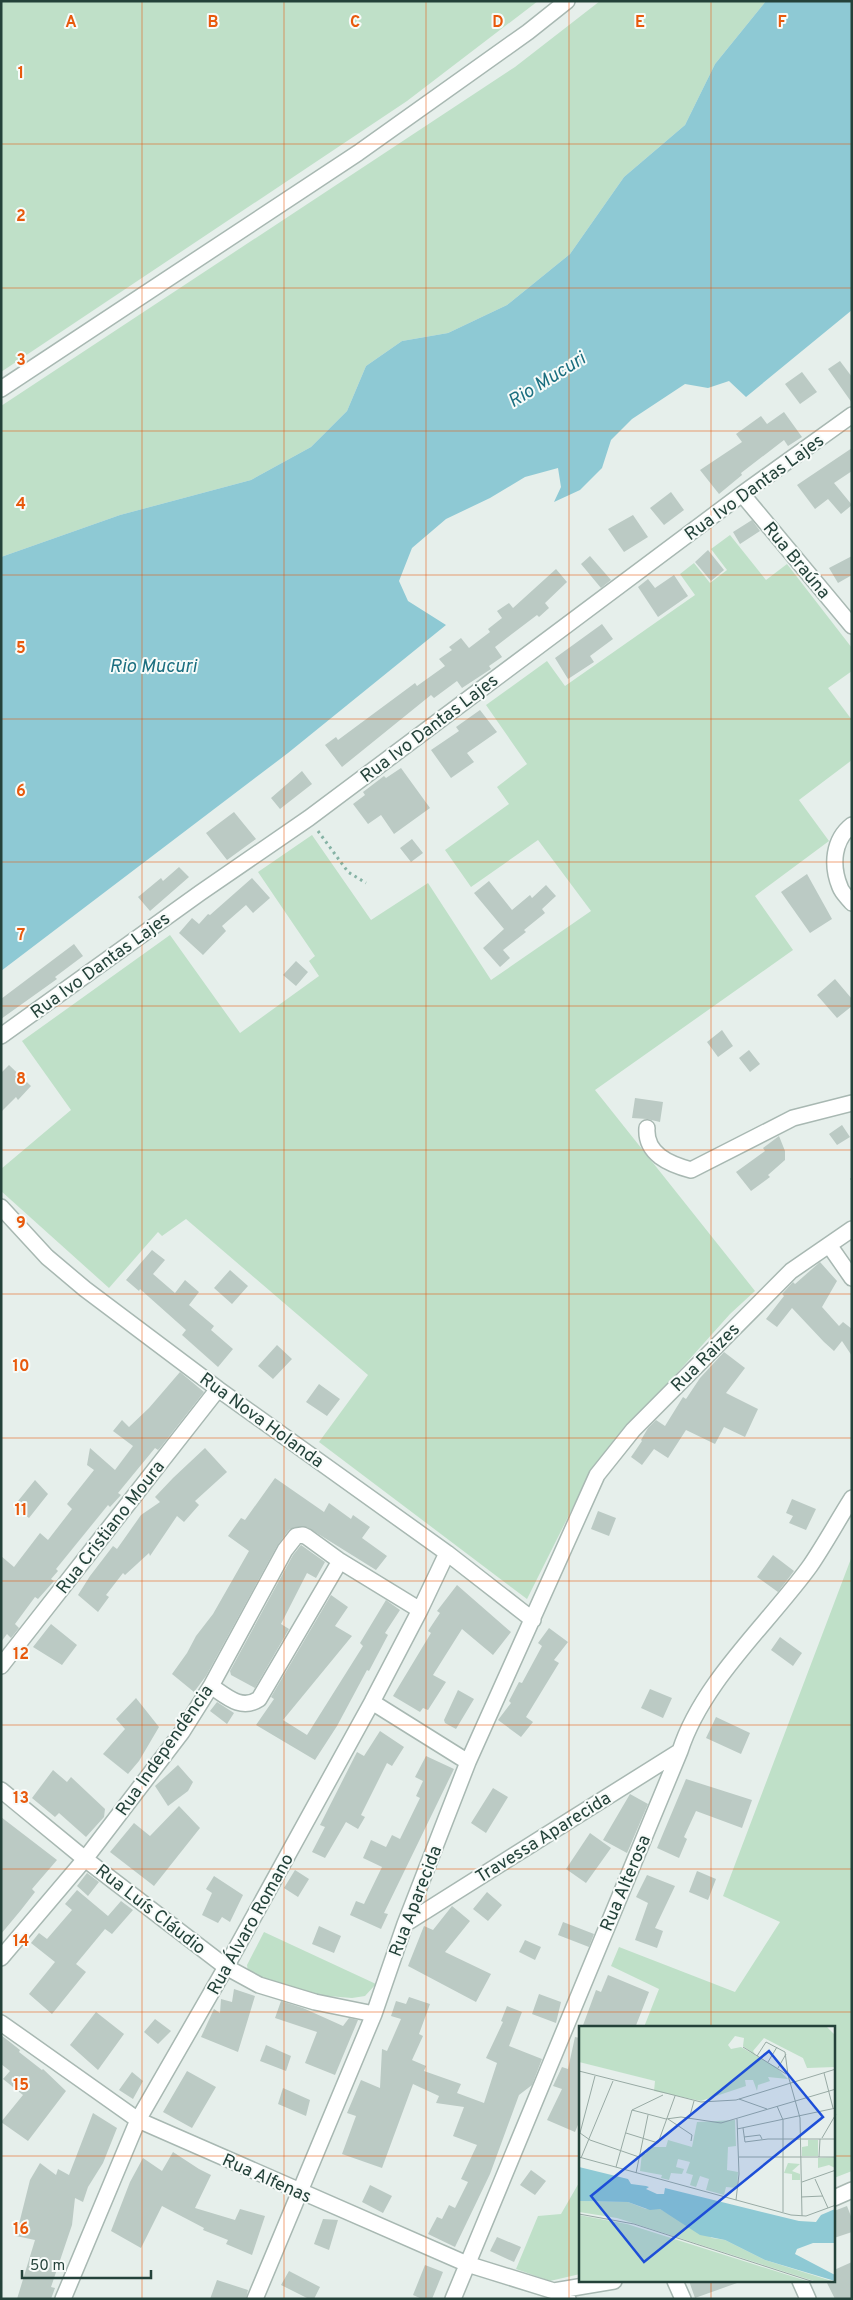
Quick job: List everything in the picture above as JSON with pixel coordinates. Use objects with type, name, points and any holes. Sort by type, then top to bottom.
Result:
[{"type":"street","points":[[1,389],[358,153],[528,32],[566,1]]},
{"type":"street","name":"Rua Ivo Dantas Lajes","points":[[1,1036],[308,818],[742,494],[852,415]]},
{"type":"street","name":"Rua Braúna","points":[[742,494],[849,618]]},
{"type":"street","points":[[852,826],[839,840],[835,850],[835,866],[840,888],[852,903]]},
{"type":"street","points":[[647,1128],[646,1139],[655,1153],[678,1166],[691,1170],[793,1118],[852,1102]]},
{"type":"street","name":"Rua Nova Holanda","points":[[1,1208],[47,1257],[85,1289],[218,1389],[446,1553],[533,1620]]},
{"type":"street","name":"Rua Raizes","points":[[582,1507],[597,1475],[633,1430],[791,1272],[852,1229]]},
{"type":"street","points":[[829,1245],[852,1278]]},
{"type":"street","name":"Rua Cristiano Moura","points":[[1,1666],[218,1389]]},
{"type":"street","name":"Rua Alterosa","points":[[453,2299],[680,1751],[686,1730],[722,1675],[810,1565],[852,1498]]},
{"type":"street","name":"Rua Aparecida","points":[[255,2299],[374,2014],[405,1924],[468,1762],[582,1507]]},
{"type":"street","name":"Rua Independência","points":[[1,1958],[85,1859],[182,1732],[211,1686],[285,1550],[296,1536],[303,1534],[340,1561]]},
{"type":"street","name":"Rua Álvaro Romano","points":[[64,2299],[138,2120],[226,1967],[372,1702],[420,1610],[446,1553]]},
{"type":"street","points":[[211,1686],[240,1704],[253,1703],[259,1699],[340,1561],[420,1610]]},
{"type":"street","points":[[372,1702],[468,1762]]},
{"type":"street","name":"Travessa Aparecida","points":[[405,1924],[680,1751]]},
{"type":"street","name":"Rua Luís Cláudio","points":[[1,1790],[85,1859],[226,1967],[259,1984],[315,2002],[374,2014]]},
{"type":"street","name":"Rua Alfenas","points":[[1,2023],[138,2120],[467,2264],[554,2291]]},
{"type":"street","points":[[836,2197],[852,2190]]},
{"type":"street","points":[[554,2291],[608,2282]]},
{"type":"street","points":[[675,2282],[683,2299]]},
{"type":"street","points":[[800,2282],[808,2299]]},
{"type":"street","points":[[554,2291],[568,2299]]},
{"type":"path","points":[[308,818],[348,872],[366,884]]},
{"type":"green space","points":[[1,1],[538,1],[407,101],[1,372]]},
{"type":"green space","points":[[600,1],[766,1],[715,64],[685,125],[624,177],[570,254],[507,305],[448,333],[402,341],[366,366],[347,411],[311,447],[251,480],[120,515],[1,557],[1,406],[515,67]]},
{"type":"green space","points":[[730,535],[766,580],[787,564],[852,648],[852,671],[828,688],[852,720],[852,760],[799,800],[829,841],[755,896],[793,950],[595,1090],[755,1291],[730,1314],[593,1467],[527,1599],[319,1442],[368,1375],[186,1219],[162,1236],[158,1232],[109,1288],[1,1191],[1,1169],[71,1110],[22,1041],[170,935],[240,1033],[319,976],[309,961],[315,956],[258,872],[312,835],[371,920],[428,883],[491,980],[591,911],[538,840],[471,887],[445,850],[509,804],[497,787],[527,764],[486,705],[547,661],[565,686],[695,595],[680,574],[694,563],[710,583],[727,570],[711,549]]},
{"type":"green space","points":[[852,1556],[852,2171],[836,2177],[836,2026],[644,2026],[659,1989],[611,1966],[619,1947],[735,1992],[780,1922],[723,1896]]},
{"type":"green space","points":[[264,1932],[376,1984],[365,1996],[352,1998],[303,1994],[254,1977],[248,1972],[247,1965]]},
{"type":"green space","points":[[579,2183],[579,2274],[550,2281],[516,2269],[538,2216],[561,2214]]},
{"type":"water","name":"Rio Mucuri","points":[[766,1],[852,1],[852,310],[746,397],[729,381],[708,388],[685,384],[632,419],[611,440],[602,468],[580,490],[554,502],[561,487],[558,468],[525,477],[490,498],[446,519],[412,548],[399,581],[408,601],[446,625],[288,753],[1,971],[1,557],[120,515],[251,480],[311,447],[347,411],[366,366],[402,341],[448,333],[507,305],[570,254],[624,177],[685,125],[715,64]]},
{"type":"building","points":[[840,361],[852,377],[852,403],[828,369]]},
{"type":"building","points":[[802,372],[817,392],[800,404],[785,384]]},
{"type":"building","points":[[784,412],[802,437],[788,446],[784,440],[741,473],[742,475],[719,494],[700,470],[742,442],[736,434],[761,416],[767,424]]},
{"type":"building","points":[[852,448],[852,471],[834,483],[852,505],[841,514],[828,499],[815,509],[797,485]]},
{"type":"building","points":[[671,492],[684,510],[664,525],[650,508]]},
{"type":"building","points":[[633,515],[648,537],[624,552],[608,529]]},
{"type":"building","points":[[752,520],[760,531],[740,544],[733,532]]},
{"type":"building","points":[[708,550],[724,570],[711,581],[695,562]]},
{"type":"building","points":[[590,556],[611,580],[601,588],[581,564]]},
{"type":"building","points":[[852,556],[852,575],[838,583],[829,568]]},
{"type":"building","points":[[556,569],[567,582],[545,603],[549,608],[495,647],[502,657],[489,666],[491,669],[462,688],[457,681],[434,698],[431,695],[342,767],[325,745],[336,737],[338,740],[415,683],[417,686],[445,666],[439,659],[452,650],[449,647],[461,638],[469,648],[490,632],[488,629],[502,618],[497,611],[509,603],[513,608]]},
{"type":"building","points":[[674,575],[688,596],[658,617],[638,587],[648,579],[655,588]]},
{"type":"building","points":[[602,624],[613,639],[590,656],[594,662],[568,679],[555,658]]},
{"type":"building","points":[[480,710],[497,732],[467,753],[474,762],[451,778],[431,750],[459,731],[456,727]]},
{"type":"building","points":[[401,768],[430,808],[394,834],[381,815],[368,824],[353,804],[365,795],[363,792],[384,776],[386,778]]},
{"type":"building","points":[[302,771],[312,784],[280,809],[271,798]]},
{"type":"building","points":[[234,812],[256,839],[227,860],[206,833]]},
{"type":"building","points":[[412,839],[423,853],[411,862],[400,848]]},
{"type":"building","points":[[179,867],[189,877],[150,911],[138,897],[161,878],[163,881]]},
{"type":"building","points":[[807,874],[832,919],[810,933],[781,892]]},
{"type":"building","points":[[252,878],[270,898],[253,913],[246,905],[222,926],[226,931],[203,955],[179,933],[192,918],[199,924],[208,914],[210,915]]},
{"type":"building","points":[[489,881],[512,910],[530,895],[532,898],[546,885],[556,896],[542,909],[545,913],[524,930],[526,932],[503,950],[510,958],[500,967],[483,948],[504,929],[474,893]]},
{"type":"building","points":[[74,944],[83,956],[55,977],[57,979],[1,1019],[1,999]]},
{"type":"building","points":[[296,961],[308,972],[296,986],[283,975]]},
{"type":"building","points":[[835,979],[852,999],[852,1006],[837,1018],[817,995]]},
{"type":"building","points":[[722,1030],[733,1046],[718,1057],[707,1042]]},
{"type":"building","points":[[749,1050],[760,1064],[750,1072],[739,1058]]},
{"type":"building","points":[[9,1065],[31,1086],[18,1100],[16,1097],[1,1112],[1,1073]]},
{"type":"building","points":[[635,1098],[663,1102],[660,1122],[632,1118]]},
{"type":"building","points":[[842,1125],[850,1137],[837,1145],[829,1134]]},
{"type":"building","points":[[779,1136],[785,1151],[785,1160],[768,1175],[770,1177],[751,1191],[736,1172],[765,1151],[763,1148]]},
{"type":"building","points":[[152,1250],[165,1260],[153,1274],[175,1293],[185,1280],[199,1292],[189,1305],[214,1326],[211,1330],[233,1349],[218,1367],[182,1335],[186,1330],[140,1289],[139,1291],[126,1280]]},
{"type":"building","points":[[820,1262],[837,1281],[822,1307],[839,1326],[843,1322],[852,1329],[852,1356],[842,1341],[834,1351],[792,1308],[777,1327],[766,1319],[784,1296],[782,1294],[793,1282],[795,1284]]},
{"type":"building","points":[[230,1270],[248,1286],[232,1304],[214,1288]]},
{"type":"building","points":[[277,1345],[292,1359],[273,1379],[258,1366]]},
{"type":"building","points":[[724,1352],[745,1368],[726,1393],[758,1409],[745,1437],[724,1427],[715,1444],[686,1430],[668,1458],[654,1449],[642,1465],[631,1457],[648,1428],[656,1420],[665,1426],[683,1397],[686,1399],[700,1378]]},
{"type":"building","points":[[180,1372],[204,1392],[160,1448],[158,1450],[155,1448],[118,1493],[121,1495],[110,1507],[108,1505],[56,1569],[58,1571],[51,1579],[54,1581],[38,1599],[35,1597],[15,1624],[19,1628],[11,1638],[7,1634],[1,1642],[1,1556],[14,1567],[40,1533],[48,1540],[72,1509],[67,1504],[94,1470],[87,1465],[90,1448],[115,1470],[133,1446],[113,1431],[122,1420],[129,1427],[149,1408]]},
{"type":"building","points":[[319,1384],[340,1399],[327,1416],[306,1402]]},
{"type":"building","points":[[205,1448],[227,1472],[195,1501],[199,1505],[184,1522],[177,1516],[150,1556],[149,1553],[125,1575],[123,1573],[106,1595],[109,1597],[98,1612],[78,1595],[90,1576],[113,1546],[117,1549],[141,1515],[160,1502],[155,1497]]},
{"type":"building","points":[[275,1478],[324,1512],[329,1503],[351,1519],[353,1515],[370,1527],[362,1538],[387,1556],[376,1570],[307,1527],[295,1527],[289,1530],[277,1546],[206,1676],[194,1692],[172,1674],[196,1636],[213,1614],[249,1551],[228,1536],[241,1518],[245,1520]]},
{"type":"building","points":[[35,1480],[48,1494],[29,1518],[14,1506]]},
{"type":"building","points":[[792,1499],[816,1509],[806,1530],[789,1523],[793,1516],[786,1513]]},
{"type":"building","points":[[598,1511],[616,1518],[609,1536],[591,1529]]},
{"type":"building","points":[[301,1545],[325,1562],[316,1578],[307,1573],[281,1624],[289,1629],[255,1688],[231,1675],[230,1671],[293,1555]]},
{"type":"building","points":[[773,1555],[794,1571],[778,1592],[757,1577]]},
{"type":"building","points":[[457,1585],[511,1632],[493,1655],[462,1629],[433,1675],[446,1682],[428,1710],[423,1708],[420,1712],[393,1696],[431,1633],[428,1631],[440,1613],[437,1611]]},
{"type":"building","points":[[331,1595],[348,1607],[335,1626],[352,1636],[283,1720],[307,1735],[363,1646],[360,1643],[386,1600],[400,1610],[385,1633],[388,1635],[369,1671],[367,1670],[337,1726],[315,1760],[256,1725],[274,1699],[271,1697]]},
{"type":"building","points":[[51,1624],[77,1645],[62,1665],[33,1647]]},
{"type":"building","points":[[549,1628],[568,1642],[554,1660],[559,1663],[526,1717],[533,1722],[521,1737],[498,1720],[511,1703],[509,1701],[519,1682],[522,1683],[542,1646],[538,1643]]},
{"type":"building","points":[[780,1637],[802,1653],[793,1666],[771,1650]]},
{"type":"building","points":[[650,1689],[672,1698],[663,1718],[641,1708]]},
{"type":"building","points":[[458,1690],[474,1699],[456,1729],[445,1723],[444,1720]]},
{"type":"building","points":[[136,1698],[159,1727],[139,1761],[128,1774],[103,1754],[125,1729],[116,1719]]},
{"type":"building","points":[[217,1702],[234,1713],[227,1724],[210,1711]]},
{"type":"building","points":[[716,1717],[750,1733],[741,1754],[706,1738]]},
{"type":"building","points":[[380,1731],[404,1747],[392,1766],[387,1763],[361,1815],[365,1817],[358,1829],[346,1822],[325,1858],[312,1852],[325,1827],[320,1825],[357,1752],[364,1756]]},
{"type":"building","points":[[426,1756],[454,1769],[384,1913],[388,1914],[381,1929],[350,1915],[356,1901],[364,1904],[382,1867],[363,1858],[371,1840],[386,1847],[392,1835],[400,1839],[420,1798],[416,1796],[423,1781],[415,1777]]},
{"type":"building","points":[[178,1765],[193,1782],[188,1791],[168,1806],[155,1786]]},
{"type":"building","points":[[53,1770],[67,1782],[71,1777],[105,1809],[104,1817],[86,1837],[59,1813],[55,1817],[32,1798]]},
{"type":"building","points":[[686,1779],[752,1800],[742,1828],[696,1811],[684,1837],[687,1839],[679,1858],[657,1848]]},
{"type":"building","points":[[493,1788],[508,1797],[486,1833],[471,1823]]},
{"type":"building","points":[[630,1794],[648,1804],[627,1853],[603,1840]]},
{"type":"building","points":[[179,1806],[200,1828],[154,1886],[110,1852],[134,1823],[150,1836]]},
{"type":"building","points":[[1,1817],[57,1860],[32,1889],[35,1892],[1,1934]]},
{"type":"building","points":[[590,1833],[611,1848],[586,1883],[566,1869]]},
{"type":"building","points":[[295,1870],[309,1879],[298,1897],[284,1888]]},
{"type":"building","points":[[697,1871],[716,1879],[708,1900],[689,1892]]},
{"type":"building","points":[[87,1873],[99,1882],[88,1896],[77,1886]]},
{"type":"building","points":[[647,1875],[675,1886],[655,1928],[663,1931],[657,1948],[635,1940],[648,1903],[636,1897]]},
{"type":"building","points":[[214,1876],[243,1895],[230,1922],[222,1917],[218,1923],[202,1915],[212,1893],[206,1889]]},
{"type":"building","points":[[77,1890],[108,1916],[121,1901],[133,1910],[112,1934],[105,1929],[76,1964],[86,1972],[52,2014],[29,1994],[55,1962],[31,1943],[39,1933],[47,1939],[72,1910],[65,1904]]},
{"type":"building","points":[[487,1892],[502,1905],[488,1921],[473,1909]]},
{"type":"building","points":[[452,1906],[470,1921],[445,1952],[491,1974],[476,2002],[408,1966],[424,1926],[433,1930]]},
{"type":"building","points":[[563,1922],[594,1934],[589,1947],[558,1935]]},
{"type":"building","points":[[319,1926],[341,1936],[334,1953],[312,1944]]},
{"type":"building","points":[[525,1940],[541,1947],[535,1960],[519,1952]]},
{"type":"building","points":[[608,1975],[649,1992],[636,2026],[583,2026],[596,1990],[601,1992]]},
{"type":"building","points":[[234,1989],[255,1996],[238,2052],[201,2037],[214,2009],[220,2013],[221,1999],[232,2002]]},
{"type":"building","points":[[539,1994],[561,2002],[556,2023],[532,2014]]},
{"type":"building","points":[[409,1997],[430,2004],[419,2034],[423,2036],[412,2060],[426,2066],[424,2071],[461,2084],[457,2093],[484,2103],[497,2063],[486,2058],[503,2022],[501,2021],[507,2006],[522,2012],[509,2046],[542,2059],[532,2085],[519,2095],[490,2174],[455,2247],[428,2234],[437,2217],[442,2219],[449,2205],[455,2208],[468,2182],[461,2179],[477,2145],[453,2136],[464,2107],[436,2103],[439,2096],[413,2084],[382,2168],[342,2154],[356,2116],[347,2113],[361,2080],[380,2088],[382,2049],[387,2051],[401,2019],[391,2016],[396,2001],[406,2004]]},
{"type":"building","points":[[281,2001],[303,2008],[343,2026],[349,2018],[358,2020],[335,2075],[305,2063],[317,2032],[275,2018]]},
{"type":"building","points":[[96,2012],[124,2034],[98,2070],[70,2045]]},
{"type":"building","points":[[155,2019],[171,2031],[158,2044],[144,2032]]},
{"type":"building","points":[[1,2035],[20,2050],[19,2052],[43,2069],[66,2091],[28,2141],[1,2122],[23,2095],[3,2079],[10,2071],[1,2064]]},
{"type":"building","points":[[575,2037],[579,2038],[579,2122],[575,2132],[547,2120],[562,2089],[553,2086],[562,2067],[568,2069]]},
{"type":"building","points":[[266,2045],[291,2056],[286,2071],[260,2061]]},
{"type":"building","points":[[187,2071],[216,2087],[192,2128],[163,2112]]},
{"type":"building","points":[[132,2072],[143,2081],[133,2099],[119,2090]]},
{"type":"building","points":[[283,2088],[310,2100],[306,2116],[278,2104]]},
{"type":"building","points":[[93,2113],[117,2128],[103,2163],[88,2187],[83,2202],[75,2198],[72,2225],[51,2287],[55,2288],[51,2299],[17,2299],[35,2240],[16,2236],[30,2180],[40,2163],[56,2175],[58,2169],[69,2175]]},
{"type":"building","points":[[173,2152],[211,2175],[195,2208],[235,2220],[240,2209],[265,2216],[252,2255],[226,2244],[228,2240],[203,2230],[204,2228],[162,2206],[141,2248],[111,2231],[130,2182],[143,2158],[162,2171]]},
{"type":"building","points":[[531,2170],[546,2181],[535,2195],[520,2185]]},
{"type":"building","points":[[370,2185],[392,2196],[383,2213],[362,2202]]},
{"type":"building","points":[[847,2206],[852,2219],[852,2232],[836,2237],[836,2210]]},
{"type":"building","points":[[323,2219],[338,2220],[329,2250],[314,2244]]},
{"type":"building","points":[[497,2237],[521,2247],[514,2262],[490,2251]]},
{"type":"building","points":[[852,2262],[852,2299],[835,2299],[826,2282],[836,2282],[836,2269]]},
{"type":"building","points":[[425,2265],[443,2272],[432,2299],[422,2299],[413,2295]]},
{"type":"building","points":[[289,2271],[320,2287],[314,2299],[309,2299],[281,2285]]},
{"type":"building","points":[[217,2280],[248,2290],[246,2299],[210,2299]]},
{"type":"building","points":[[689,2282],[737,2283],[695,2298]]}]
